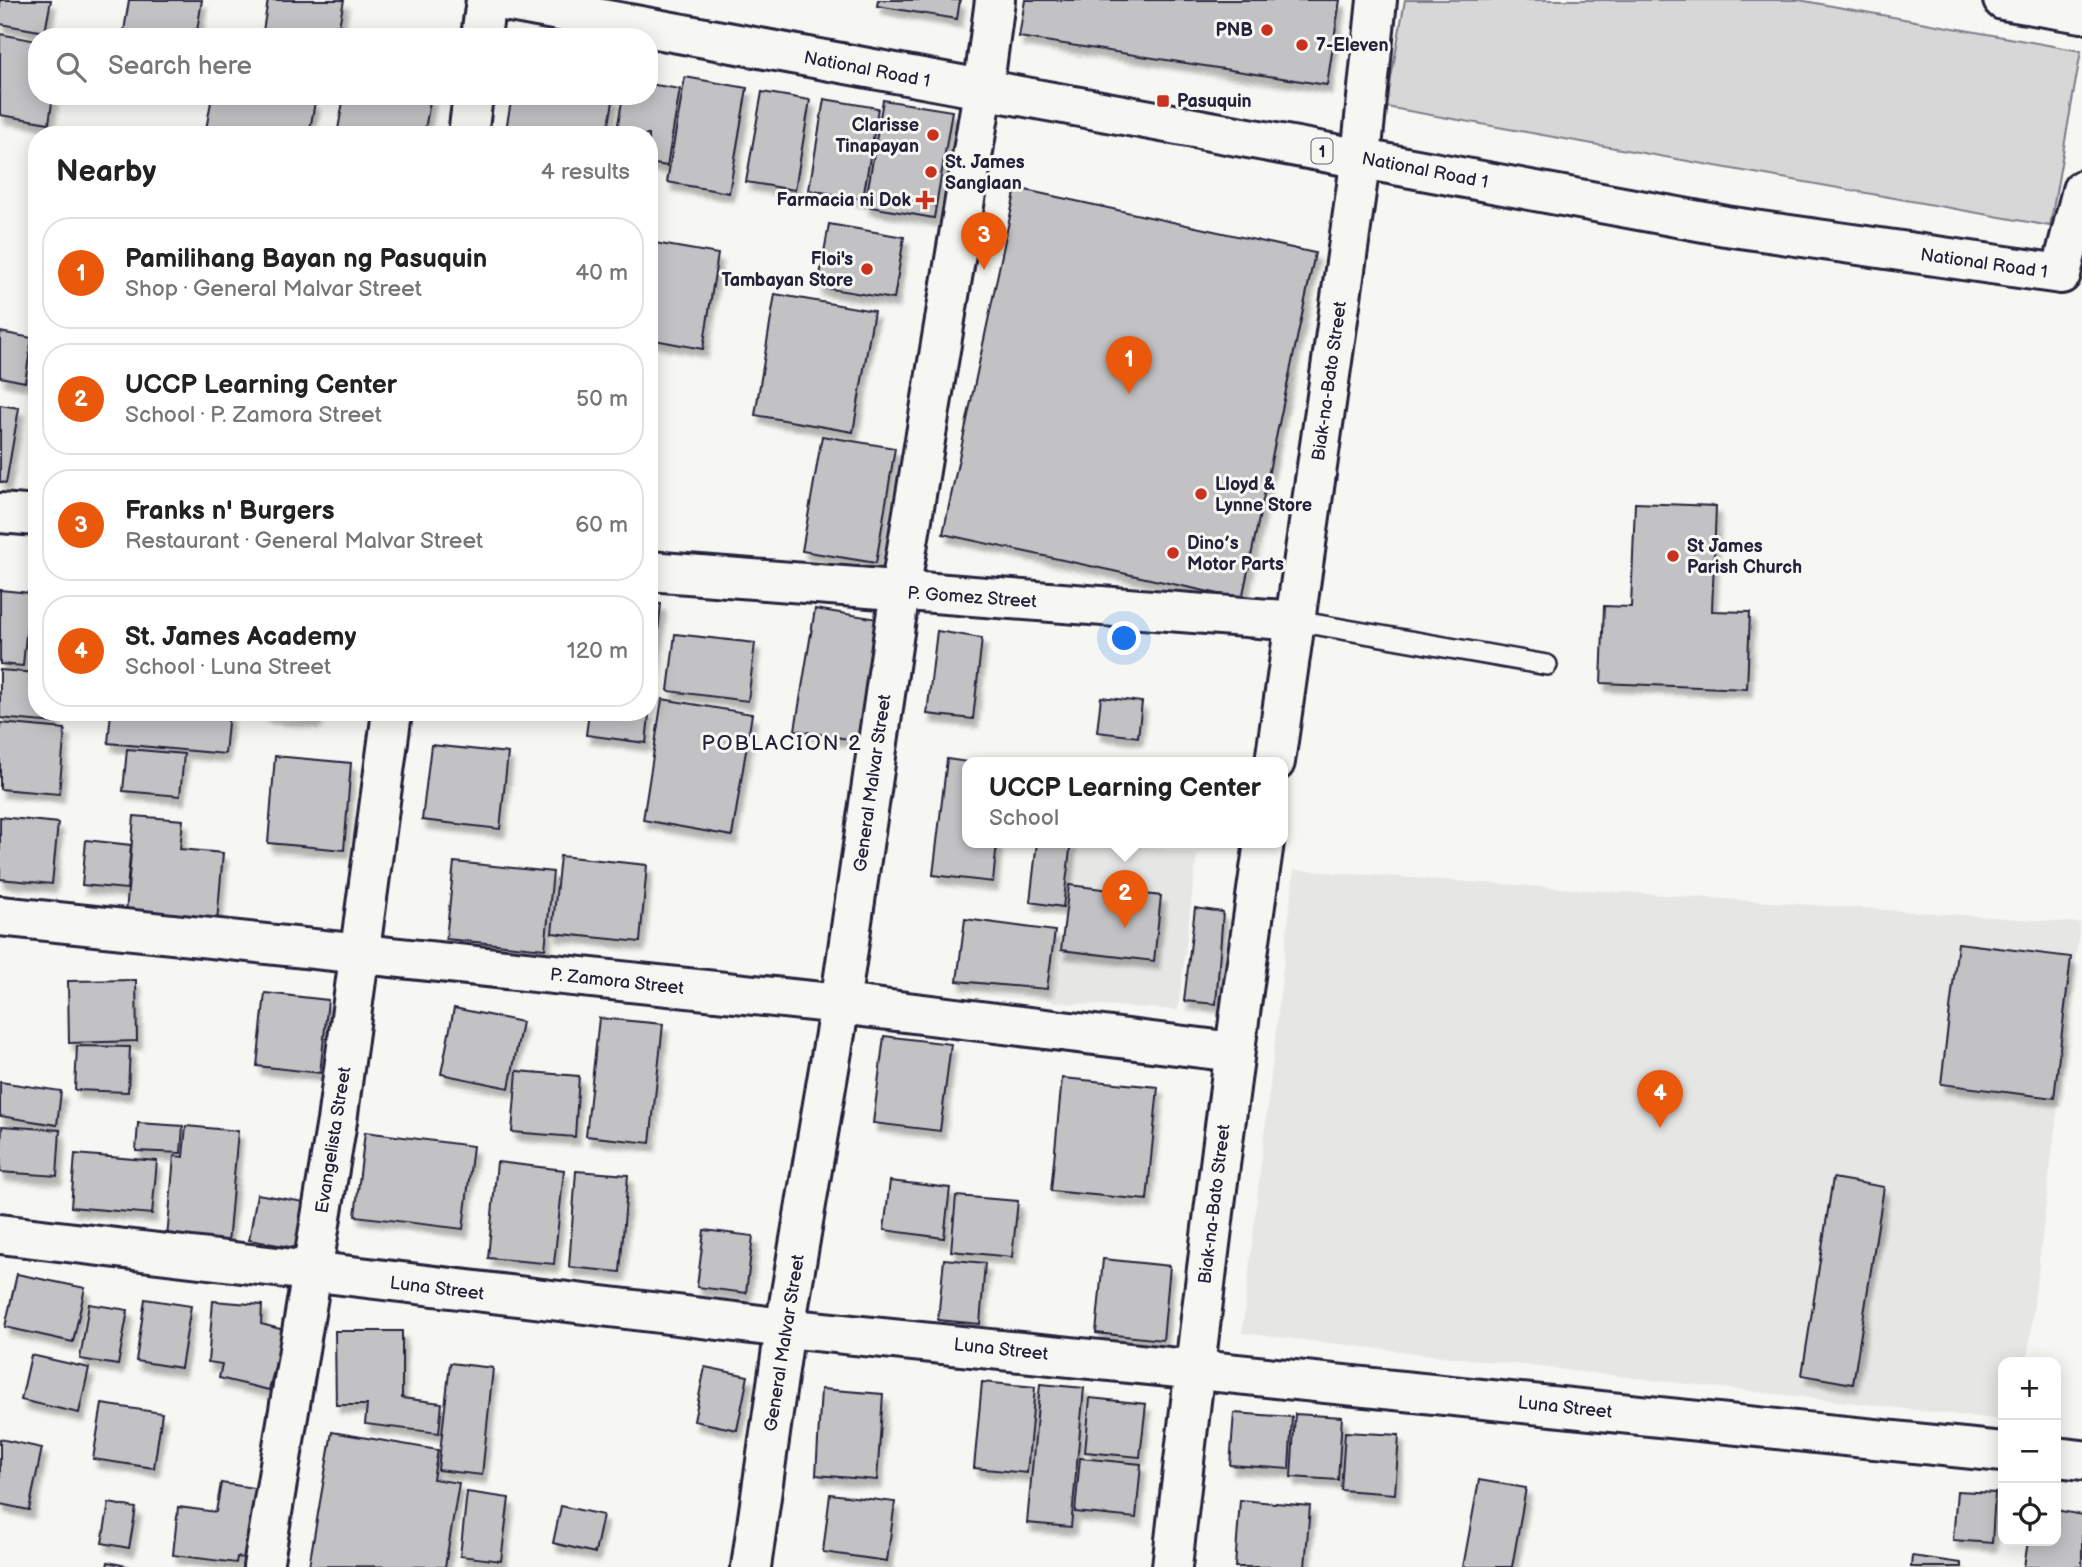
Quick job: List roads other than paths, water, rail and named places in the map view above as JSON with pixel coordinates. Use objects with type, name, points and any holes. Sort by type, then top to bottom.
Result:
[{"type":"street","points":[[482,28],[486,0]]},
{"type":"street","name":"National Road 1","points":[[499,0],[650,28]]},
{"type":"street","name":"General Malvar Street","points":[[751,1567],[785,1328],[840,1004],[900,591],[983,90],[995,0]]},
{"type":"street","name":"Biak-na-Bato Street","points":[[1276,757],[1361,158],[1377,0]]},
{"type":"street","points":[[2003,0],[2082,13]]},
{"type":"street","name":"National Road 1","points":[[658,30],[1726,226],[2071,275],[2082,190]]},
{"type":"street","points":[[469,126],[472,105]]},
{"type":"street","points":[[0,513],[28,515]]},
{"type":"street","name":"P. Gomez Street","points":[[658,572],[1296,621]]},
{"type":"street","name":"Evangelista Street","points":[[263,1567],[337,1121],[391,721]]},
{"type":"street","name":"Biak-na-Bato Street","points":[[1172,1567],[1234,1052],[1263,848]]},
{"type":"street","name":"P. Zamora Street","points":[[0,916],[840,1004],[1234,1052]]},
{"type":"street","name":"Luna Street","points":[[0,1234],[785,1328],[1998,1451]]},
{"type":"street","points":[[2061,1458],[2082,1460]]},
{"type":"lane","points":[[1296,621],[1546,665]]},
{"type":"place","name":"PNB","points":[[1267,30]]},
{"type":"place","name":"7-Eleven","points":[[1302,45]]},
{"type":"place","name":"Pasuquin","points":[[1163,101]]},
{"type":"place","name":"Clarisse Tinapayan","points":[[933,135]]},
{"type":"place","name":"St. James Sanglaan","points":[[931,172]]},
{"type":"place","name":"Farmacia ni Dok","points":[[925,200]]},
{"type":"place","name":"Floi's Tambayan Store","points":[[867,269]]},
{"type":"place","name":"Franks n' Burgers","points":[[984,270]]},
{"type":"place","name":"Pamilihang Bayan ng Pasuquin","points":[[1129,394]]},
{"type":"place","name":"Lloyd & Lynne Store","points":[[1201,494]]},
{"type":"place","name":"Dino’s Motor Parts","points":[[1173,553]]},
{"type":"place","name":"St James Parish Church","points":[[1673,556]]},
{"type":"place","name":"UCCP Learning Center","points":[[1125,928]]},
{"type":"place","name":"St. James Academy","points":[[1660,1128]]},
{"type":"district","name":"POBLACION 2","points":[[782,743]]}]
